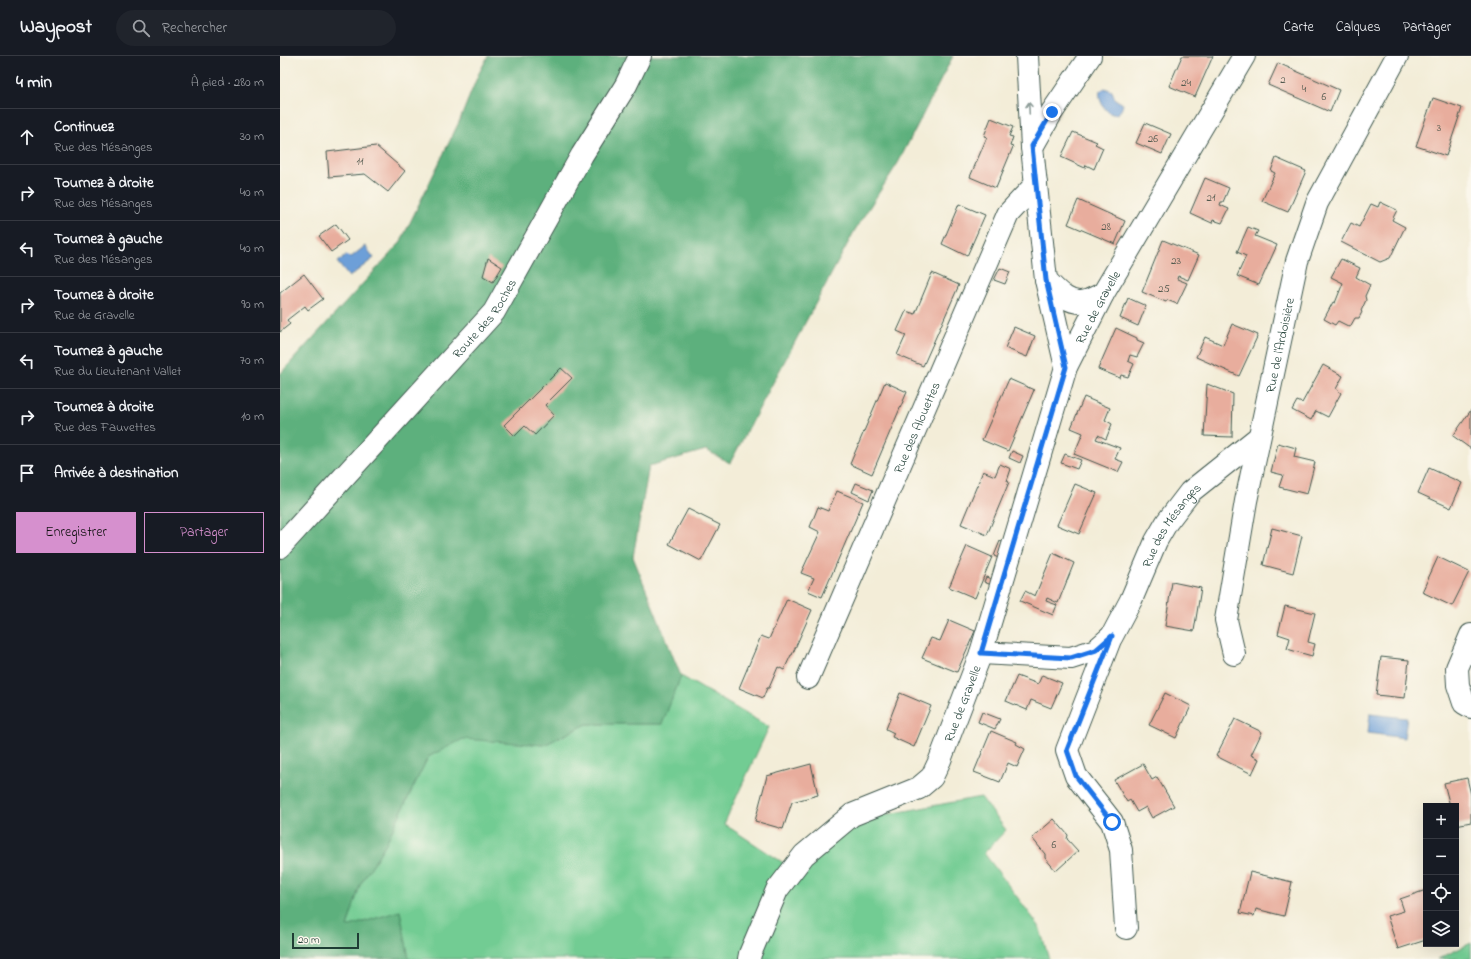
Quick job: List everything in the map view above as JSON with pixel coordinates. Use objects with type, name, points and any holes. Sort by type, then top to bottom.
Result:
[{"type":"street","name":"Route des Roches","points":[[280,547],[494,312],[582,155],[626,85],[640,56]]},
{"type":"street","points":[[1026,56],[1032,146],[1046,280],[1066,367]]},
{"type":"street","points":[[1032,146],[1052,112],[1090,56]]},
{"type":"street","name":"Rue de Gravelle","points":[[750,959],[750,954],[778,890],[804,855],[852,815],[919,788],[932,777],[981,653],[1066,367],[1103,294],[1244,56]]},
{"type":"street","name":"Rue de l'Ardoisière","points":[[1234,654],[1226,620],[1246,501],[1297,261],[1317,203],[1397,56]]},
{"type":"street","name":"Rue des Alouettes","points":[[808,678],[1008,214],[1036,184]]},
{"type":"street","points":[[1046,280],[1061,295],[1072,301],[1084,302],[1103,294]]},
{"type":"street","name":"Rue des Mésanges","points":[[1126,928],[1121,850],[1112,822],[1076,776],[1067,750],[1112,636],[1131,600],[1156,541],[1167,522],[1190,492],[1259,437]]},
{"type":"street","points":[[1471,635],[1457,668],[1458,685],[1464,703],[1471,707]]},
{"type":"street","name":"Rue des Mésanges","points":[[981,653],[1071,658],[1096,650],[1112,636]]},
{"type":"green space","points":[[488,56],[953,56],[898,163],[855,230],[730,463],[706,450],[649,466],[633,557],[681,676],[662,724],[587,724],[544,745],[463,739],[428,757],[386,843],[360,885],[347,927],[400,911],[409,959],[280,959],[280,374],[400,243],[459,122],[478,75]]},
{"type":"green space","points":[[681,676],[769,727],[724,824],[796,871],[856,820],[981,797],[1006,830],[984,853],[1039,926],[1049,959],[409,959],[400,911],[347,927],[360,885],[386,843],[428,757],[463,738],[544,745],[587,724],[662,724]]},
{"type":"green space","points":[[1471,943],[1471,959],[1438,959]]},
{"type":"water","points":[[1105,88],[1112,91],[1115,99],[1123,104],[1118,113],[1112,114],[1106,110],[1102,104],[1100,91]]},
{"type":"water","points":[[365,246],[374,258],[349,277],[337,262],[347,255],[350,258]]},
{"type":"water","points":[[1370,714],[1407,718],[1404,738],[1368,733]]},
{"type":"building","points":[[1182,56],[1213,56],[1195,97],[1169,86]]},
{"type":"building","points":[[1278,63],[1339,90],[1330,112],[1268,85]]},
{"type":"building","points":[[1433,98],[1462,108],[1446,156],[1416,146]]},
{"type":"building","points":[[991,118],[1013,127],[1009,136],[1013,137],[1010,146],[1013,147],[996,188],[970,177],[987,137],[984,136]]},
{"type":"building","points":[[1145,123],[1171,134],[1162,154],[1136,143]]},
{"type":"building","points":[[1073,132],[1097,142],[1095,144],[1103,148],[1094,169],[1086,165],[1085,168],[1061,157]]},
{"type":"building","points":[[376,146],[405,171],[388,192],[365,174],[329,177],[327,152]]},
{"type":"building","points":[[1276,158],[1306,171],[1288,212],[1262,201],[1275,173],[1271,171]]},
{"type":"building","points":[[1205,178],[1229,188],[1223,202],[1221,202],[1220,205],[1229,209],[1222,223],[1213,220],[1212,223],[1190,213]]},
{"type":"building","points":[[1078,200],[1125,221],[1115,244],[1068,224]]},
{"type":"building","points":[[1380,202],[1397,210],[1392,220],[1405,227],[1390,258],[1380,262],[1341,242],[1351,223],[1359,227],[1371,204],[1378,207]]},
{"type":"building","points":[[959,204],[985,215],[967,256],[942,244]]},
{"type":"building","points":[[336,224],[348,240],[331,252],[319,236]]},
{"type":"building","points":[[1248,227],[1258,231],[1255,236],[1277,245],[1259,285],[1237,276],[1246,256],[1237,252]]},
{"type":"building","points":[[1163,240],[1199,255],[1188,280],[1178,276],[1177,279],[1187,283],[1177,304],[1167,300],[1166,302],[1142,292]]},
{"type":"building","points":[[488,258],[502,267],[493,282],[483,276]]},
{"type":"building","points":[[1341,259],[1360,268],[1356,277],[1370,285],[1365,296],[1366,300],[1361,311],[1362,312],[1359,318],[1355,318],[1350,327],[1338,321],[1335,325],[1324,319],[1333,302],[1335,303],[1343,283],[1331,277]]},
{"type":"building","points":[[1000,268],[1010,272],[1005,284],[994,280]]},
{"type":"building","points":[[932,273],[959,285],[923,366],[897,355],[906,335],[897,331],[906,311],[915,314]]},
{"type":"building","points":[[304,274],[323,299],[308,310],[305,306],[287,320],[290,324],[280,332],[280,293]]},
{"type":"building","points":[[1128,298],[1146,306],[1138,326],[1120,318]]},
{"type":"building","points":[[1232,324],[1258,335],[1239,376],[1196,357],[1205,337],[1223,345]]},
{"type":"building","points":[[1014,327],[1035,336],[1027,357],[1005,348]]},
{"type":"building","points":[[1116,328],[1144,343],[1137,357],[1130,355],[1128,361],[1134,364],[1128,377],[1121,375],[1120,378],[1098,369]]},
{"type":"building","points":[[1323,365],[1343,376],[1336,389],[1341,393],[1328,417],[1316,411],[1311,420],[1292,410],[1297,401],[1302,403]]},
{"type":"building","points":[[561,368],[572,378],[545,405],[554,415],[535,435],[525,426],[515,436],[504,425]]},
{"type":"building","points":[[1009,379],[1034,390],[1008,451],[982,440]]},
{"type":"building","points":[[885,382],[907,392],[872,474],[850,464]]},
{"type":"building","points":[[1207,384],[1233,394],[1232,437],[1204,436]]},
{"type":"building","points":[[1084,397],[1110,408],[1105,420],[1112,424],[1106,439],[1098,435],[1096,439],[1120,448],[1115,459],[1123,462],[1118,472],[1074,454],[1083,433],[1071,428]]},
{"type":"building","points":[[1471,410],[1471,449],[1453,436]]},
{"type":"building","points":[[1278,443],[1296,448],[1294,457],[1315,462],[1307,494],[1279,487],[1283,475],[1271,472]]},
{"type":"building","points":[[1012,451],[1023,456],[1020,463],[1009,458]]},
{"type":"building","points":[[1065,454],[1081,460],[1077,469],[1061,463]]},
{"type":"building","points":[[1000,464],[1011,469],[1007,481],[1009,482],[987,535],[961,524],[983,471],[995,476]]},
{"type":"building","points":[[1429,468],[1462,483],[1451,508],[1418,493]]},
{"type":"building","points":[[856,483],[873,490],[869,500],[852,492]]},
{"type":"building","points":[[1075,484],[1097,493],[1079,534],[1057,525]]},
{"type":"building","points":[[837,491],[863,502],[822,597],[808,591],[814,578],[801,573],[820,532],[810,527],[818,507],[828,511]]},
{"type":"building","points":[[688,509],[720,525],[701,561],[669,544]]},
{"type":"building","points":[[1272,528],[1302,536],[1293,573],[1263,565]]},
{"type":"building","points":[[1000,541],[1008,545],[1005,561],[994,556]]},
{"type":"building","points":[[967,546],[992,557],[975,598],[949,587]]},
{"type":"building","points":[[1053,553],[1074,563],[1058,603],[1047,598],[1046,601],[1057,605],[1053,615],[1020,601],[1025,591],[1035,596]]},
{"type":"building","points":[[1438,557],[1469,572],[1452,606],[1422,592]]},
{"type":"building","points":[[986,577],[996,581],[994,586],[984,582]]},
{"type":"building","points":[[1172,582],[1201,588],[1194,631],[1165,626]]},
{"type":"building","points":[[787,599],[812,610],[784,670],[778,667],[763,698],[739,688],[761,636],[769,639]]},
{"type":"building","points":[[1285,606],[1315,613],[1308,642],[1315,644],[1312,656],[1287,649],[1290,638],[1278,634]]},
{"type":"building","points":[[949,620],[975,631],[957,672],[922,658],[931,638],[940,641]]},
{"type":"building","points":[[1381,657],[1409,660],[1405,698],[1376,695]]},
{"type":"building","points":[[1042,675],[1062,683],[1051,708],[1031,700],[1027,710],[1006,701],[1017,676],[1038,684]]},
{"type":"building","points":[[900,693],[931,706],[914,747],[892,737],[894,733],[886,729]]},
{"type":"building","points":[[1165,693],[1191,706],[1176,738],[1149,725]]},
{"type":"building","points":[[982,712],[1000,719],[995,729],[978,722]]},
{"type":"building","points":[[1235,719],[1262,732],[1251,755],[1259,759],[1252,774],[1216,756]]},
{"type":"building","points":[[991,731],[1017,742],[1016,744],[1025,749],[1017,767],[1008,763],[1000,782],[974,772]]},
{"type":"building","points":[[811,764],[818,795],[792,802],[783,829],[755,821],[767,776]]},
{"type":"building","points":[[1143,764],[1152,780],[1157,777],[1174,806],[1152,818],[1146,807],[1137,812],[1130,800],[1127,802],[1114,780]]},
{"type":"building","points":[[1467,778],[1471,795],[1471,822],[1459,824],[1459,803],[1449,803],[1444,783]]},
{"type":"building","points":[[1054,819],[1068,835],[1067,839],[1078,851],[1056,871],[1045,858],[1045,854],[1032,838]]},
{"type":"building","points":[[1250,872],[1292,882],[1284,916],[1256,909],[1254,916],[1240,913]]},
{"type":"building","points":[[1423,891],[1423,941],[1398,949],[1387,916],[1404,911],[1400,899]]},
{"type":"route","points":[[1052,112],[1032,146],[1046,280],[1066,367],[981,653],[1071,658],[1096,650],[1112,636],[1067,750],[1076,776],[1112,822]]}]
